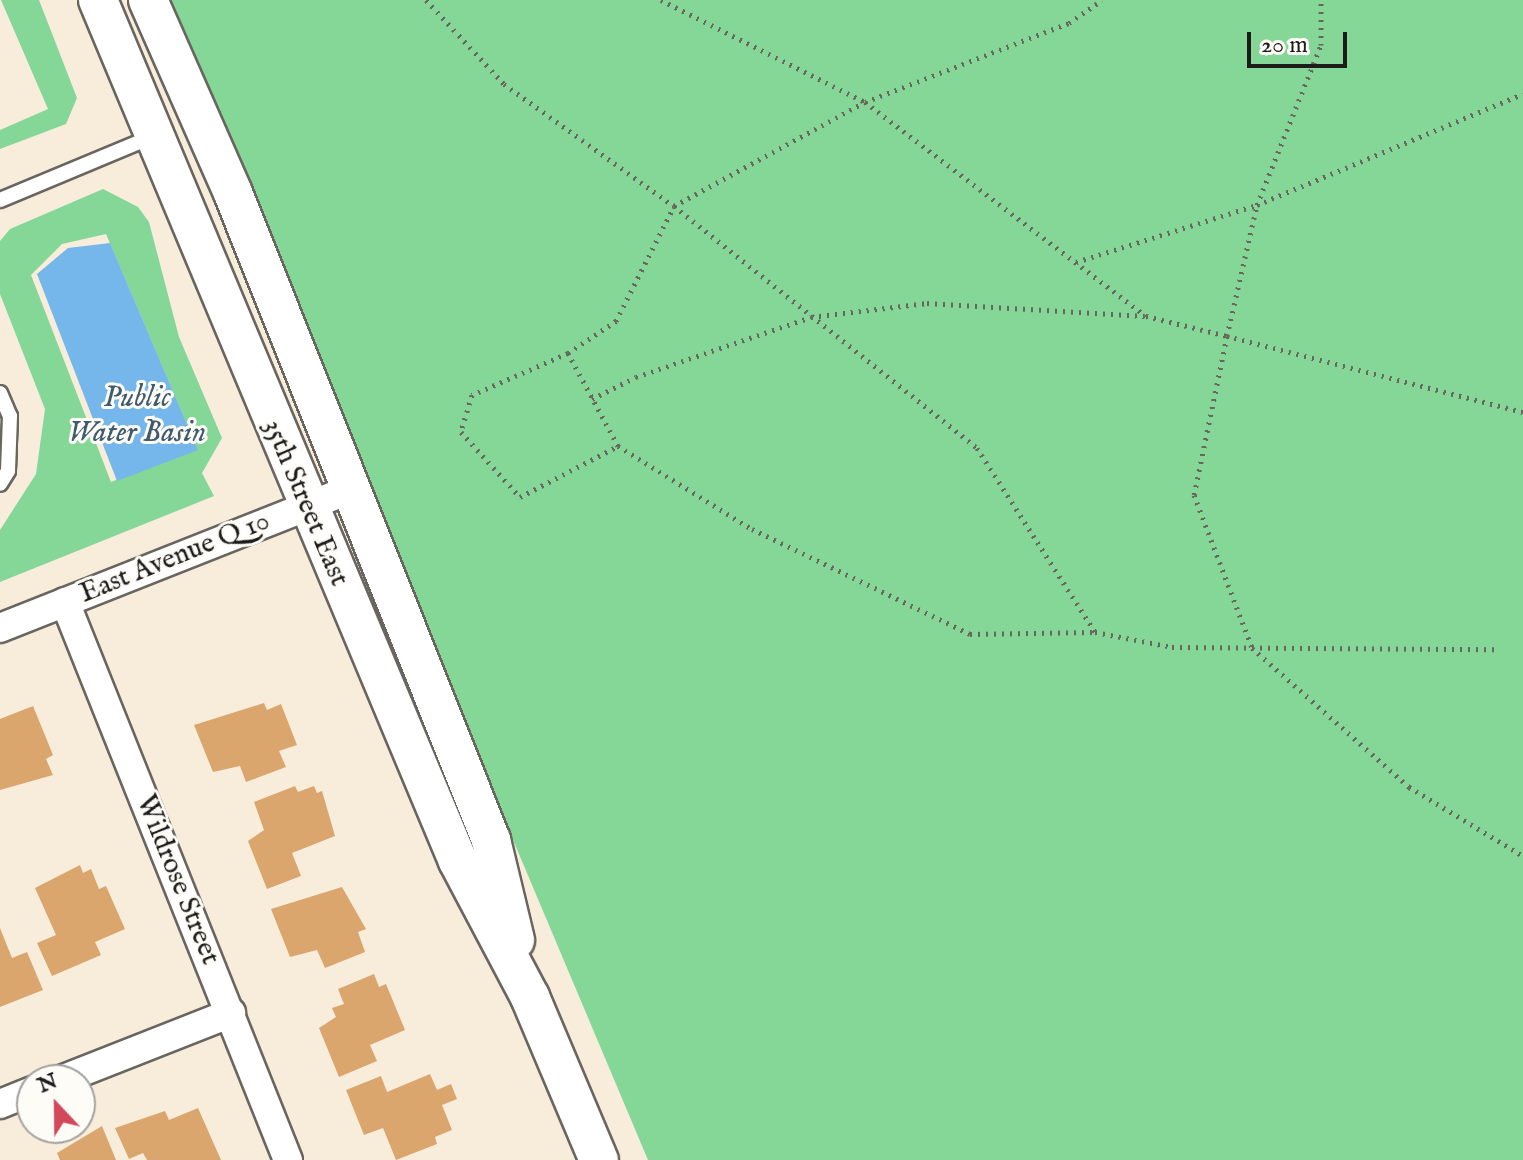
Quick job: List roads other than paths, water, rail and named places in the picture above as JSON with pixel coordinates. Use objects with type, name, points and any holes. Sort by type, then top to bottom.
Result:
[{"type":"street","name":"35th Street East","points":[[98,0],[305,507],[458,861],[530,997],[599,1160]]},
{"type":"street","name":"35th Street East","points":[[148,0],[302,366],[491,840],[530,997]]},
{"type":"street","points":[[154,136],[175,133],[187,144],[274,342],[302,366]]},
{"type":"street","name":"East Avenue Q 10","points":[[0,628],[351,489]]},
{"type":"street","name":"Wildrose Street","points":[[65,602],[288,1160]]},
{"type":"street","points":[[96,1066],[231,1013]]},
{"type":"lane","points":[[0,200],[154,136]]},
{"type":"lane","points":[[0,393],[10,416],[8,471],[0,484]]},
{"type":"water","name":"Public Water Basin","points":[[110,243],[198,450],[117,481],[37,274],[68,248]]}]
